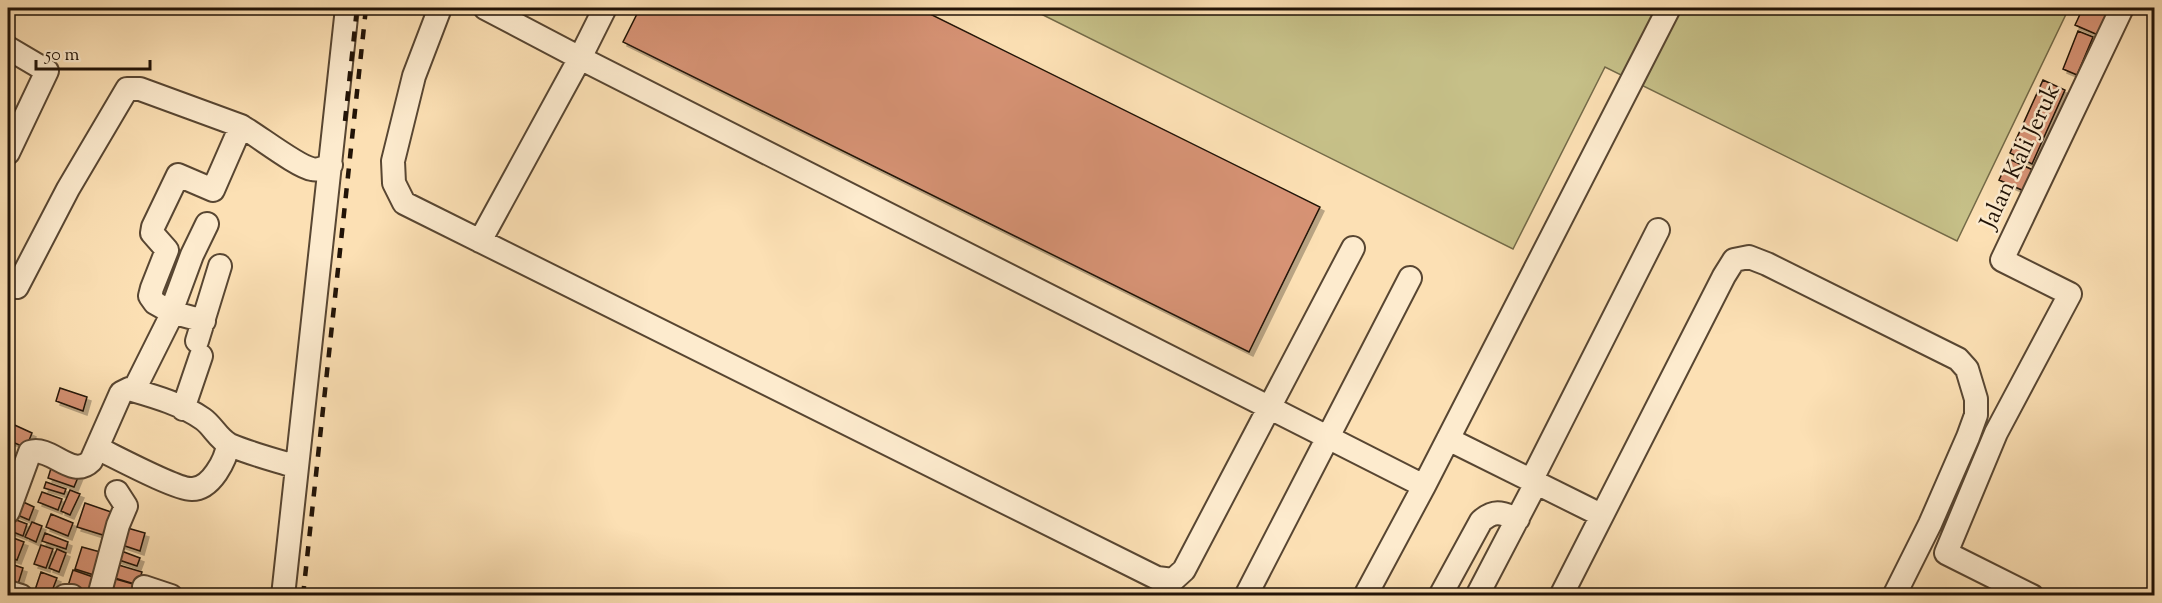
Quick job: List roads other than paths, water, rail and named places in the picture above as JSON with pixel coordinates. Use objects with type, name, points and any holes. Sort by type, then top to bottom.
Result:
[{"type":"street","points":[[283,596],[347,8]]},
{"type":"street","points":[[440,8],[414,76],[393,162],[394,183],[404,203],[1163,579],[1173,580],[1184,570],[1353,248]]},
{"type":"street","points":[[485,8],[1424,486]]},
{"type":"street","points":[[480,241],[605,8]]},
{"type":"street","points":[[1365,596],[1424,486],[1668,8]]},
{"type":"street","name":"Jalan Kali Jeruk","points":[[2032,596],[1946,553],[1996,433],[2070,294],[2002,260],[2122,8]]},
{"type":"street","points":[[8,48],[47,71],[8,153]]},
{"type":"street","points":[[17,287],[68,189],[127,88],[141,89],[241,126],[305,168],[318,170],[330,165]]},
{"type":"street","points":[[201,339],[171,312],[155,303],[150,296],[167,250],[155,238],[152,233],[153,227],[178,175],[213,190],[241,126]]},
{"type":"street","points":[[134,390],[170,318],[192,255],[207,224]]},
{"type":"street","points":[[1477,596],[1518,519],[1658,230]]},
{"type":"street","points":[[1561,596],[1724,276],[1734,260],[1749,257],[1958,359],[1967,369],[1976,399],[1976,415],[1930,524],[1894,596]]},
{"type":"street","points":[[183,409],[220,266]]},
{"type":"street","points":[[1246,596],[1329,439],[1410,278]]},
{"type":"street","points":[[10,500],[31,451],[81,468],[91,461],[122,393],[126,389],[183,409],[205,420],[228,444],[297,467]]},
{"type":"street","points":[[1448,439],[1601,515]]},
{"type":"street","points":[[97,448],[192,489],[218,473],[228,444]]},
{"type":"street","points":[[99,596],[118,525],[126,506],[117,492]]},
{"type":"street","points":[[1440,596],[1481,520],[1497,512],[1518,519]]},
{"type":"street","points":[[144,587],[171,596]]},
{"type":"street","points":[[8,592],[21,596]]},
{"type":"street","points":[[65,596],[72,596]]},
{"type":"railway","points":[[345,121],[357,8]]},
{"type":"railway","points":[[303,596],[366,8]]}]
